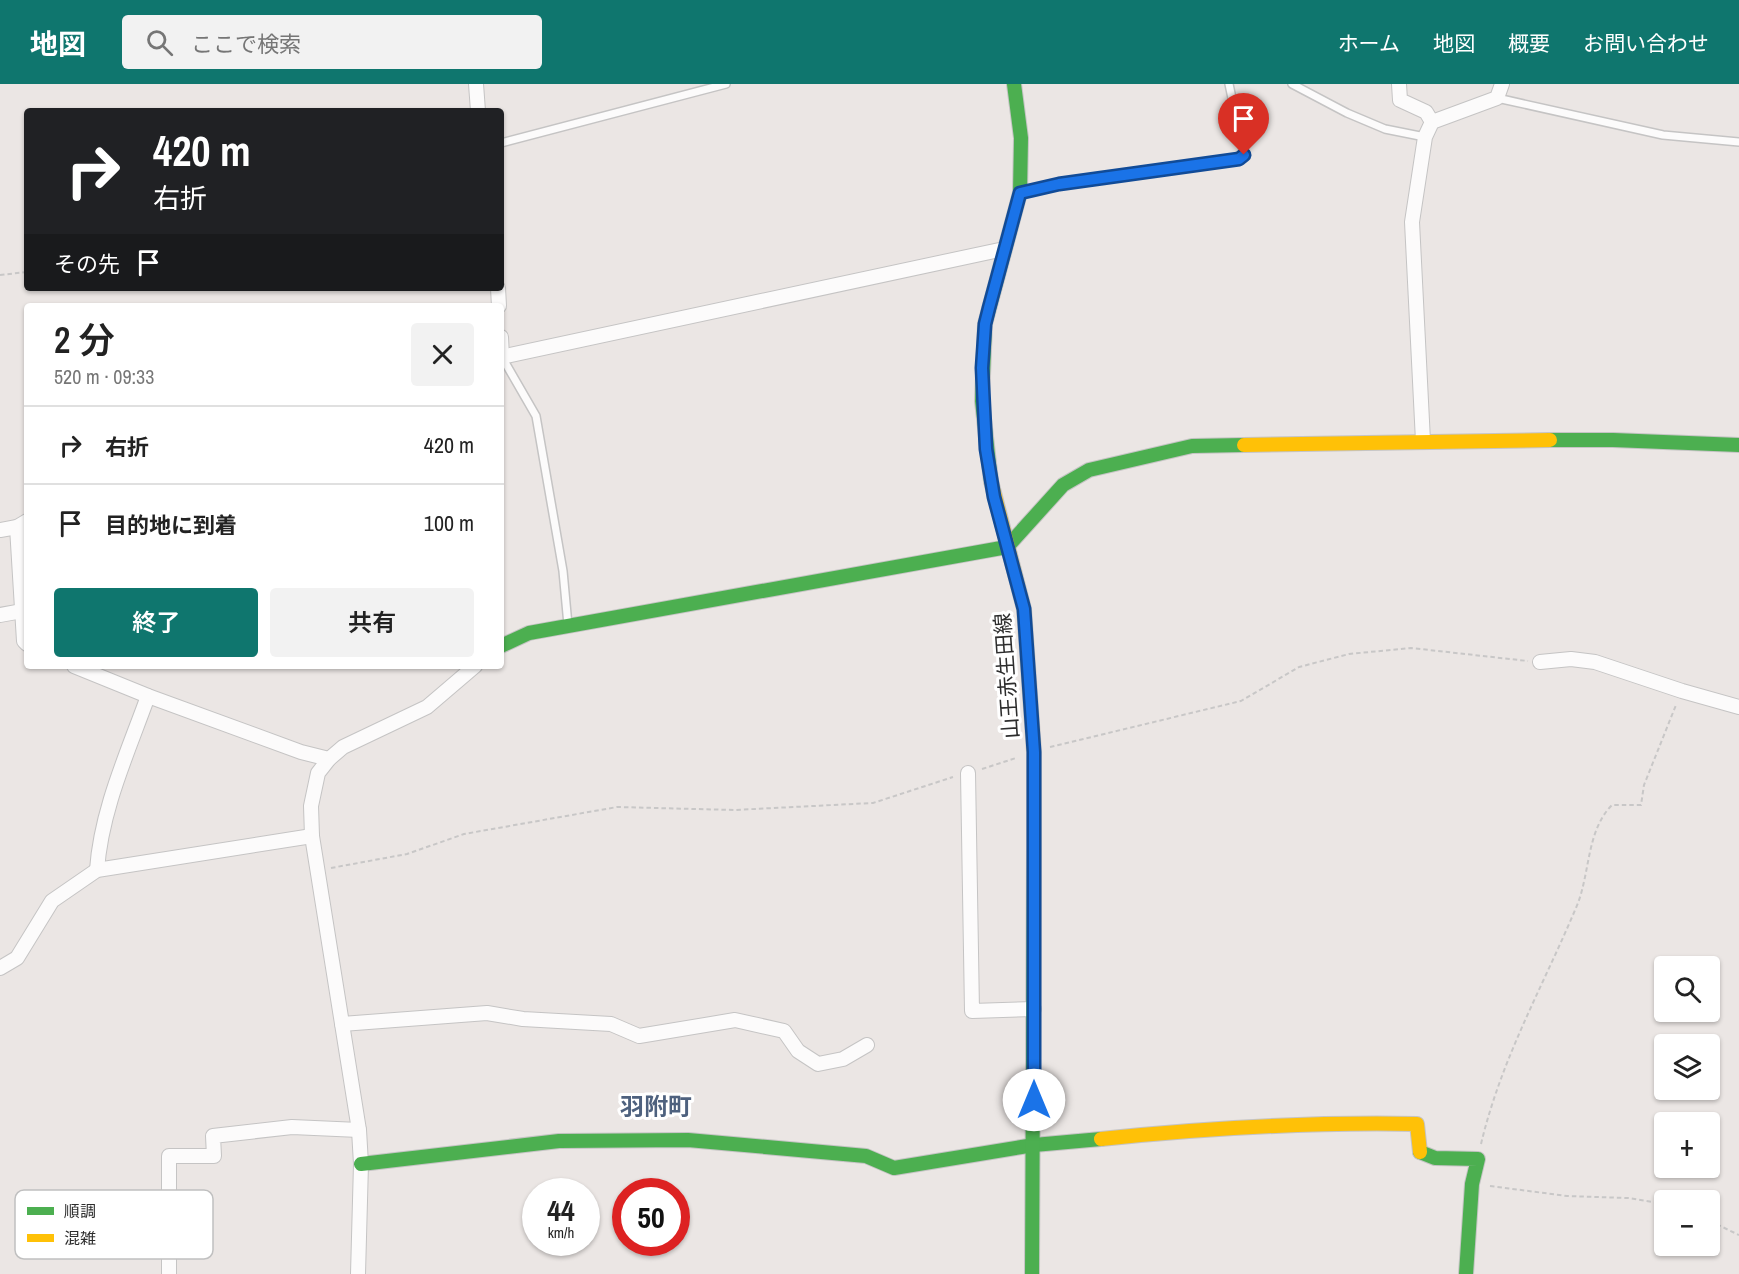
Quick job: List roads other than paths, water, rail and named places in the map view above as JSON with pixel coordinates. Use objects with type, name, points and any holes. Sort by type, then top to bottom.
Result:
[{"type":"street","points":[[476,84],[478,108]]},
{"type":"street","name":"山王赤生田線","points":[[1014,84],[1021,138],[1020,193],[985,324],[982,400],[986,449],[994,497],[1024,609],[1034,752],[1032,1274]]},
{"type":"street","points":[[1399,84],[1400,100],[1426,112],[1432,122]]},
{"type":"street","points":[[1423,441],[1412,222],[1425,137],[1432,122],[1497,98],[1502,84]]},
{"type":"street","points":[[504,357],[1004,249]]},
{"type":"street","points":[[504,645],[529,633],[1007,547],[1063,485],[1089,470],[1192,446],[1613,440],[1739,445]]},
{"type":"street","points":[[0,530],[22,524],[24,641]]},
{"type":"street","points":[[0,615],[22,611]]},
{"type":"street","points":[[1540,662],[1571,659],[1594,662],[1739,707]]},
{"type":"street","points":[[81,669],[301,752],[329,759]]},
{"type":"street","points":[[358,1274],[361,1164],[359,1130],[312,836],[312,806],[318,773],[343,747],[427,706],[471,669]]},
{"type":"street","points":[[97,870],[99,849],[114,789],[148,696]]},
{"type":"street","points":[[968,773],[972,1011],[1034,1009]]},
{"type":"street","points":[[0,968],[17,958],[52,901],[97,870],[312,836]]},
{"type":"street","points":[[342,1024],[487,1013],[524,1019],[611,1024],[639,1036],[735,1020],[784,1031],[798,1051],[818,1064],[843,1059],[867,1045]]},
{"type":"street","points":[[361,1164],[530,1143],[688,1140],[866,1156],[894,1168],[1034,1145],[1169,1132],[1250,1130],[1363,1122],[1418,1124],[1420,1152],[1435,1158],[1478,1159],[1472,1184],[1466,1274]]},
{"type":"street","points":[[169,1190],[169,1156],[214,1156],[213,1136],[292,1127],[359,1130]]},
{"type":"lane","points":[[504,141],[726,84]]},
{"type":"lane","points":[[1020,193],[1059,184],[1239,159],[1244,155],[1229,84]]},
{"type":"lane","points":[[1292,84],[1347,113],[1385,129],[1425,137]]},
{"type":"lane","points":[[1497,98],[1663,135],[1739,142]]},
{"type":"lane","points":[[504,360],[536,416],[563,571],[568,626]]},
{"type":"district","name":"羽附町","points":[[656,1107]]}]
